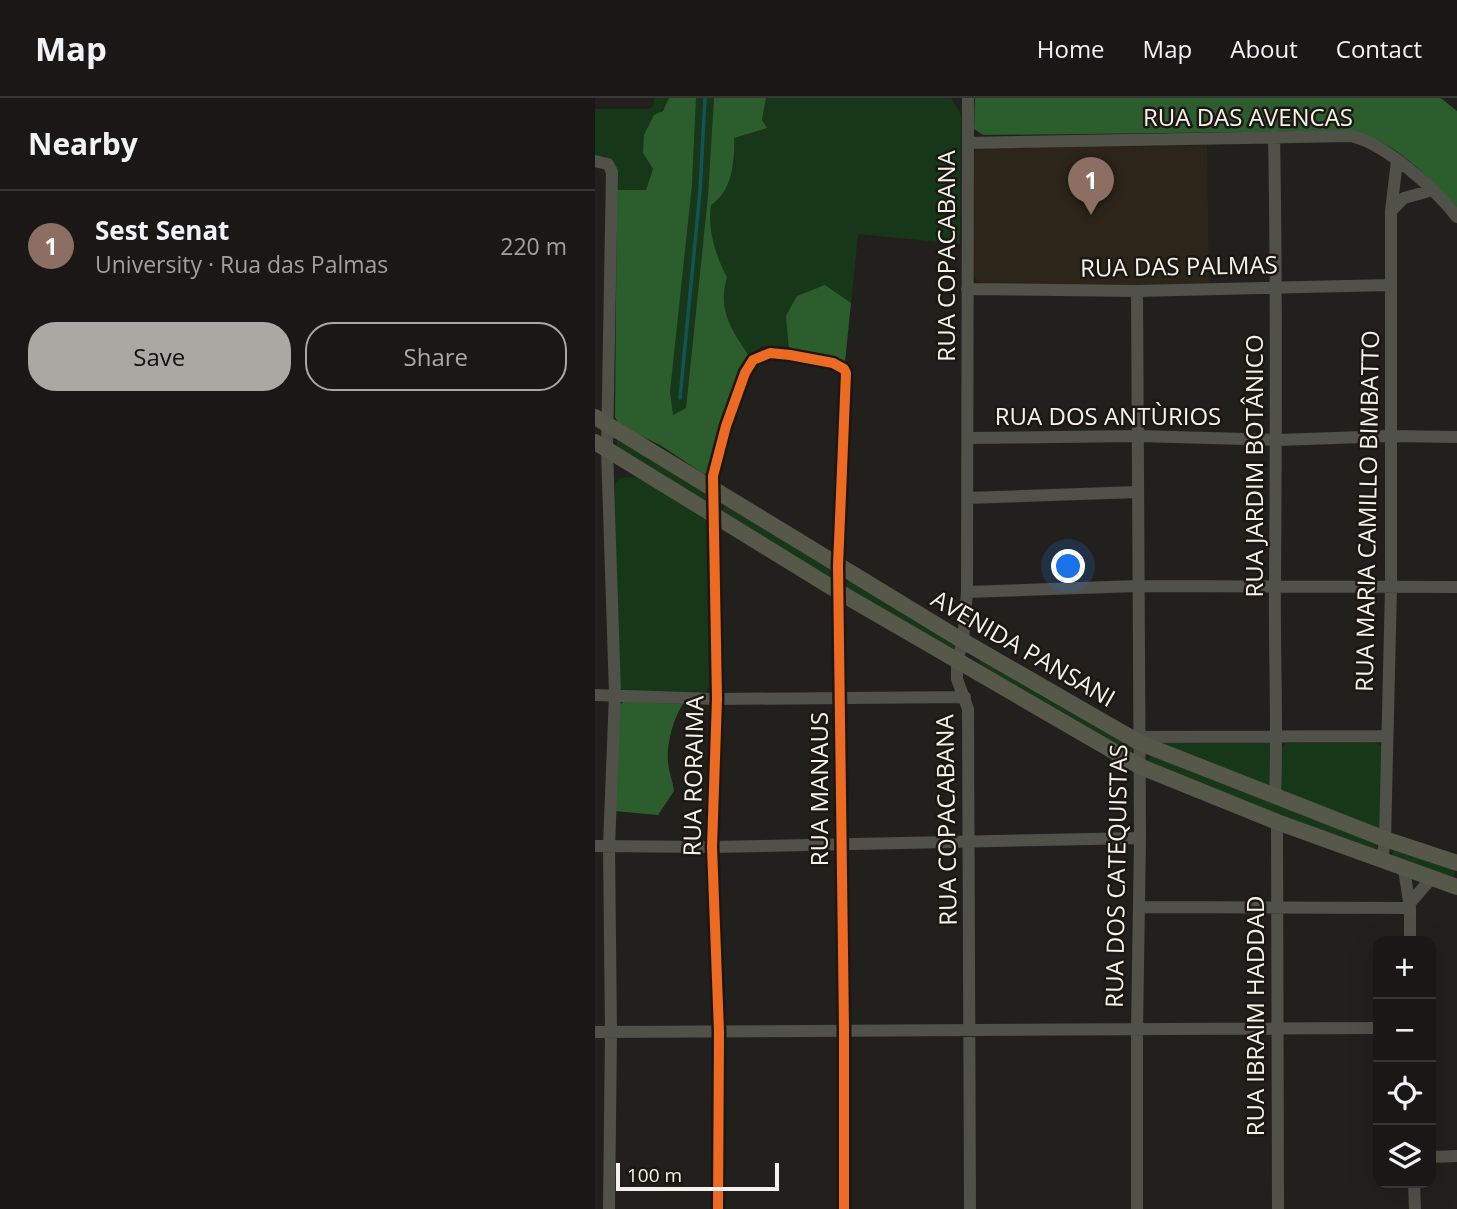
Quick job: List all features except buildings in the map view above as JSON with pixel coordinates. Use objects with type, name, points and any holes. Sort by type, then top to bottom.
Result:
[{"type":"main road","name":"AVENIDA PANSANI","points":[[601,420],[963,641],[1137,739],[1385,839],[1457,863]]},
{"type":"main road","name":"AVENIDA PANSANI","points":[[601,445],[839,592],[1139,766],[1277,822],[1457,887]]},
{"type":"street","name":"RUA COPACABANA","points":[[968,98],[967,592],[957,679],[968,709],[970,1209]]},
{"type":"street","name":"RUA JARDIM BOTÂNICO","points":[[1274,136],[1278,440],[1275,796]]},
{"type":"street","name":"RUA DAS AVENCAS","points":[[968,143],[1351,136],[1372,143],[1397,161],[1433,190],[1457,217]]},
{"type":"street","name":"RUA MARIA CAMILLO BIMBATTO","points":[[1382,861],[1385,839],[1385,736],[1391,588],[1391,211],[1397,161]]},
{"type":"street","points":[[601,163],[612,172],[601,420],[601,445],[609,469],[615,694],[609,846],[609,1209]]},
{"type":"street","points":[[1391,211],[1404,198],[1433,190]]},
{"type":"street","name":"RUA DAS PALMAS","points":[[967,289],[1137,291],[1391,285]]},
{"type":"street","name":"RUA DOS CATEQUISTAS","points":[[1137,291],[1137,739],[1140,838],[1137,1209]]},
{"type":"street","name":"RUA RORAIMA","points":[[718,1209],[719,1032],[712,846],[717,699],[713,476],[726,426],[745,373],[753,360],[769,353],[833,363],[844,369]]},
{"type":"street","name":"RUA MANAUS","points":[[844,369],[847,380],[838,566],[844,1209]]},
{"type":"street","name":"RUA DOS ANTÙRIOS","points":[[968,438],[1138,436],[1278,440],[1391,436],[1457,437]]},
{"type":"street","points":[[595,469],[609,469]]},
{"type":"street","points":[[967,498],[1137,492]]},
{"type":"street","points":[[967,592],[1137,586],[1457,587]]},
{"type":"street","points":[[595,695],[717,699],[965,697]]},
{"type":"street","points":[[1137,739],[1385,736]]},
{"type":"street","name":"RUA IBRAIM HADDAD","points":[[1277,822],[1278,1209]]},
{"type":"street","points":[[595,846],[1140,838]]},
{"type":"street","points":[[1403,869],[1409,906],[1410,936]]},
{"type":"street","points":[[1409,906],[1431,879]]},
{"type":"street","points":[[1140,907],[1409,906]]},
{"type":"street","points":[[595,1032],[1373,1028]]},
{"type":"street","points":[[1436,1157],[1457,1157]]},
{"type":"street","points":[[1415,1188],[1415,1209]]},
{"type":"shaded area","points":[[1207,146],[1209,285],[983,285],[974,277],[972,154],[979,147]]},
{"type":"green space","points":[[654,98],[669,98],[667,105],[658,114],[643,153],[653,169],[646,191],[617,190],[615,163],[604,156],[595,157],[595,109],[649,109],[653,106]]},
{"type":"green space","points":[[669,98],[696,98],[692,185],[670,392],[673,415],[686,408],[708,196],[714,98],[766,98],[762,120],[767,128],[734,138],[733,166],[728,184],[711,205],[713,242],[727,277],[724,289],[725,310],[732,329],[750,357],[709,473],[704,474],[660,445],[620,426],[615,417],[617,190],[646,190],[653,169],[643,153],[644,135],[654,115],[663,111]]},
{"type":"green space","points":[[696,98],[714,98],[708,196],[686,408],[672,416],[670,392],[692,185]]},
{"type":"green space","points":[[766,98],[951,98],[961,115],[960,244],[858,234],[851,303],[825,285],[788,333],[789,350],[762,346],[750,357],[728,320],[723,300],[726,277],[717,260],[708,218],[711,205],[735,162],[733,138],[766,128],[762,120]]},
{"type":"green space","points":[[975,98],[1441,98],[1457,111],[1457,211],[1410,161],[1381,142],[1349,131],[983,135],[974,129]]},
{"type":"green space","points":[[825,285],[851,303],[845,362],[789,350],[786,316],[797,296]]},
{"type":"green space","points":[[620,439],[708,491],[709,503],[617,448],[617,440]]},
{"type":"green space","points":[[620,478],[641,478],[704,515],[710,527],[710,684],[706,692],[623,691],[618,686],[615,484]]},
{"type":"green space","points":[[727,506],[833,571],[831,578],[722,513]]},
{"type":"green space","points":[[850,580],[956,644],[954,651],[844,586]]},
{"type":"green space","points":[[981,657],[1133,747],[1131,753],[975,667]]},
{"type":"green space","points":[[624,701],[683,704],[673,725],[668,748],[674,791],[658,815],[615,811],[619,706]]},
{"type":"green space","points":[[1374,742],[1381,746],[1381,826],[1375,830],[1284,794],[1280,788],[1282,748],[1287,743]]},
{"type":"green space","points":[[1269,743],[1270,785],[1266,787],[1164,745]]},
{"type":"green space","points":[[1152,755],[1377,844],[1377,849],[1371,852],[1146,761]]},
{"type":"green space","points":[[1394,850],[1454,869],[1455,874],[1452,879],[1391,856]]},
{"type":"waterway","points":[[680,398],[700,191],[705,98]]},
{"type":"cycle path","points":[[718,1209],[719,1032],[712,847],[717,699],[713,476],[726,426],[745,373],[753,360],[770,353],[833,363],[846,373],[838,566],[844,1209]]},
{"type":"place","name":"Sest Senat","points":[[1091,215]]}]
